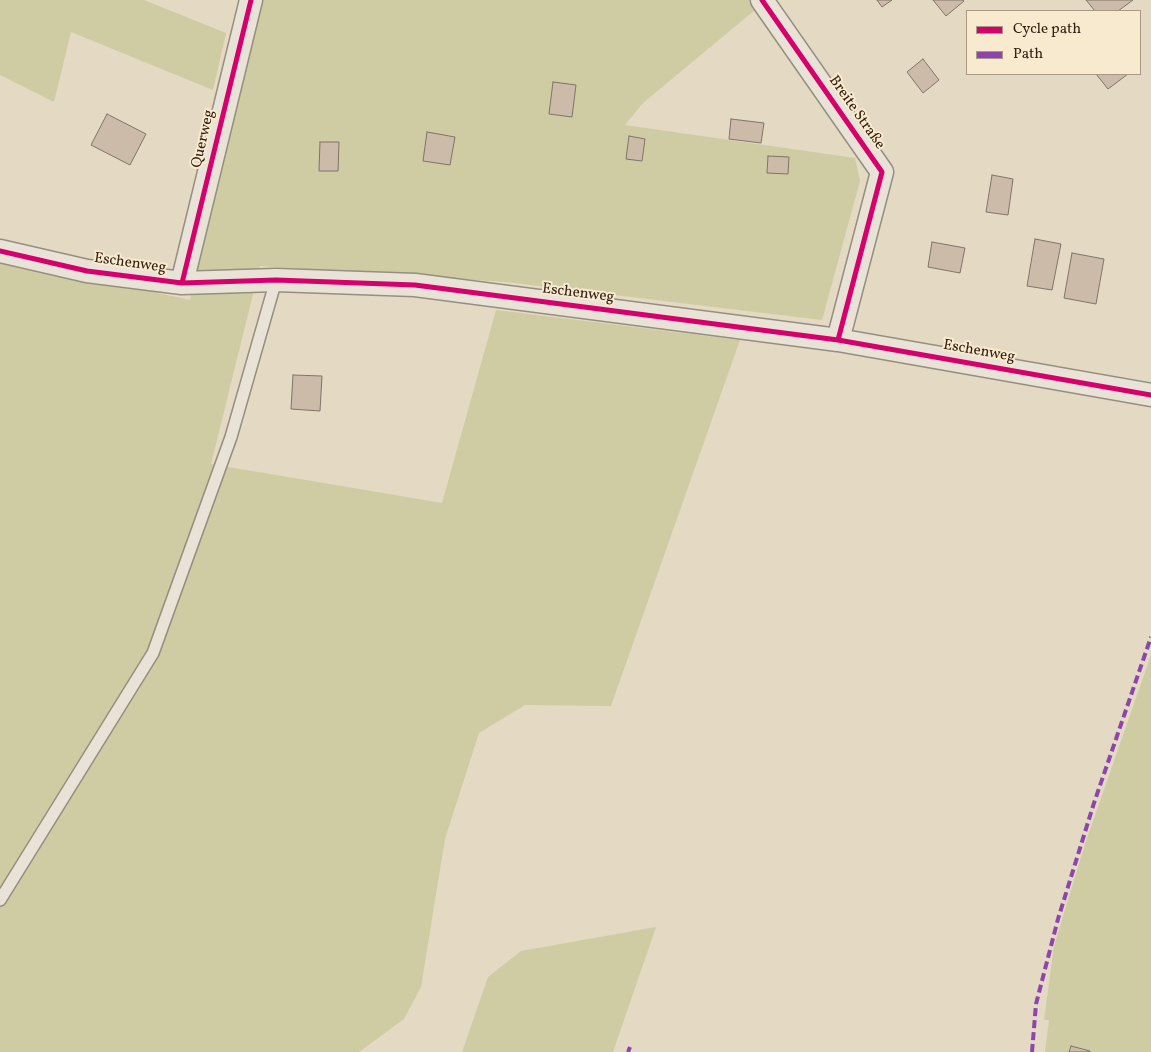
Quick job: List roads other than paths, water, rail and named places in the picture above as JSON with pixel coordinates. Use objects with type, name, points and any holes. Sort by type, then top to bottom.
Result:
[{"type":"street","name":"Querweg","points":[[182,283],[251,0]]},
{"type":"street","name":"Breite Straße","points":[[762,0],[882,172],[838,340]]},
{"type":"street","name":"Eschenweg","points":[[0,250],[86,271],[182,283],[276,280],[415,285],[838,340],[1151,395]]},
{"type":"lane","points":[[0,900],[153,653],[232,438],[276,280]]}]
